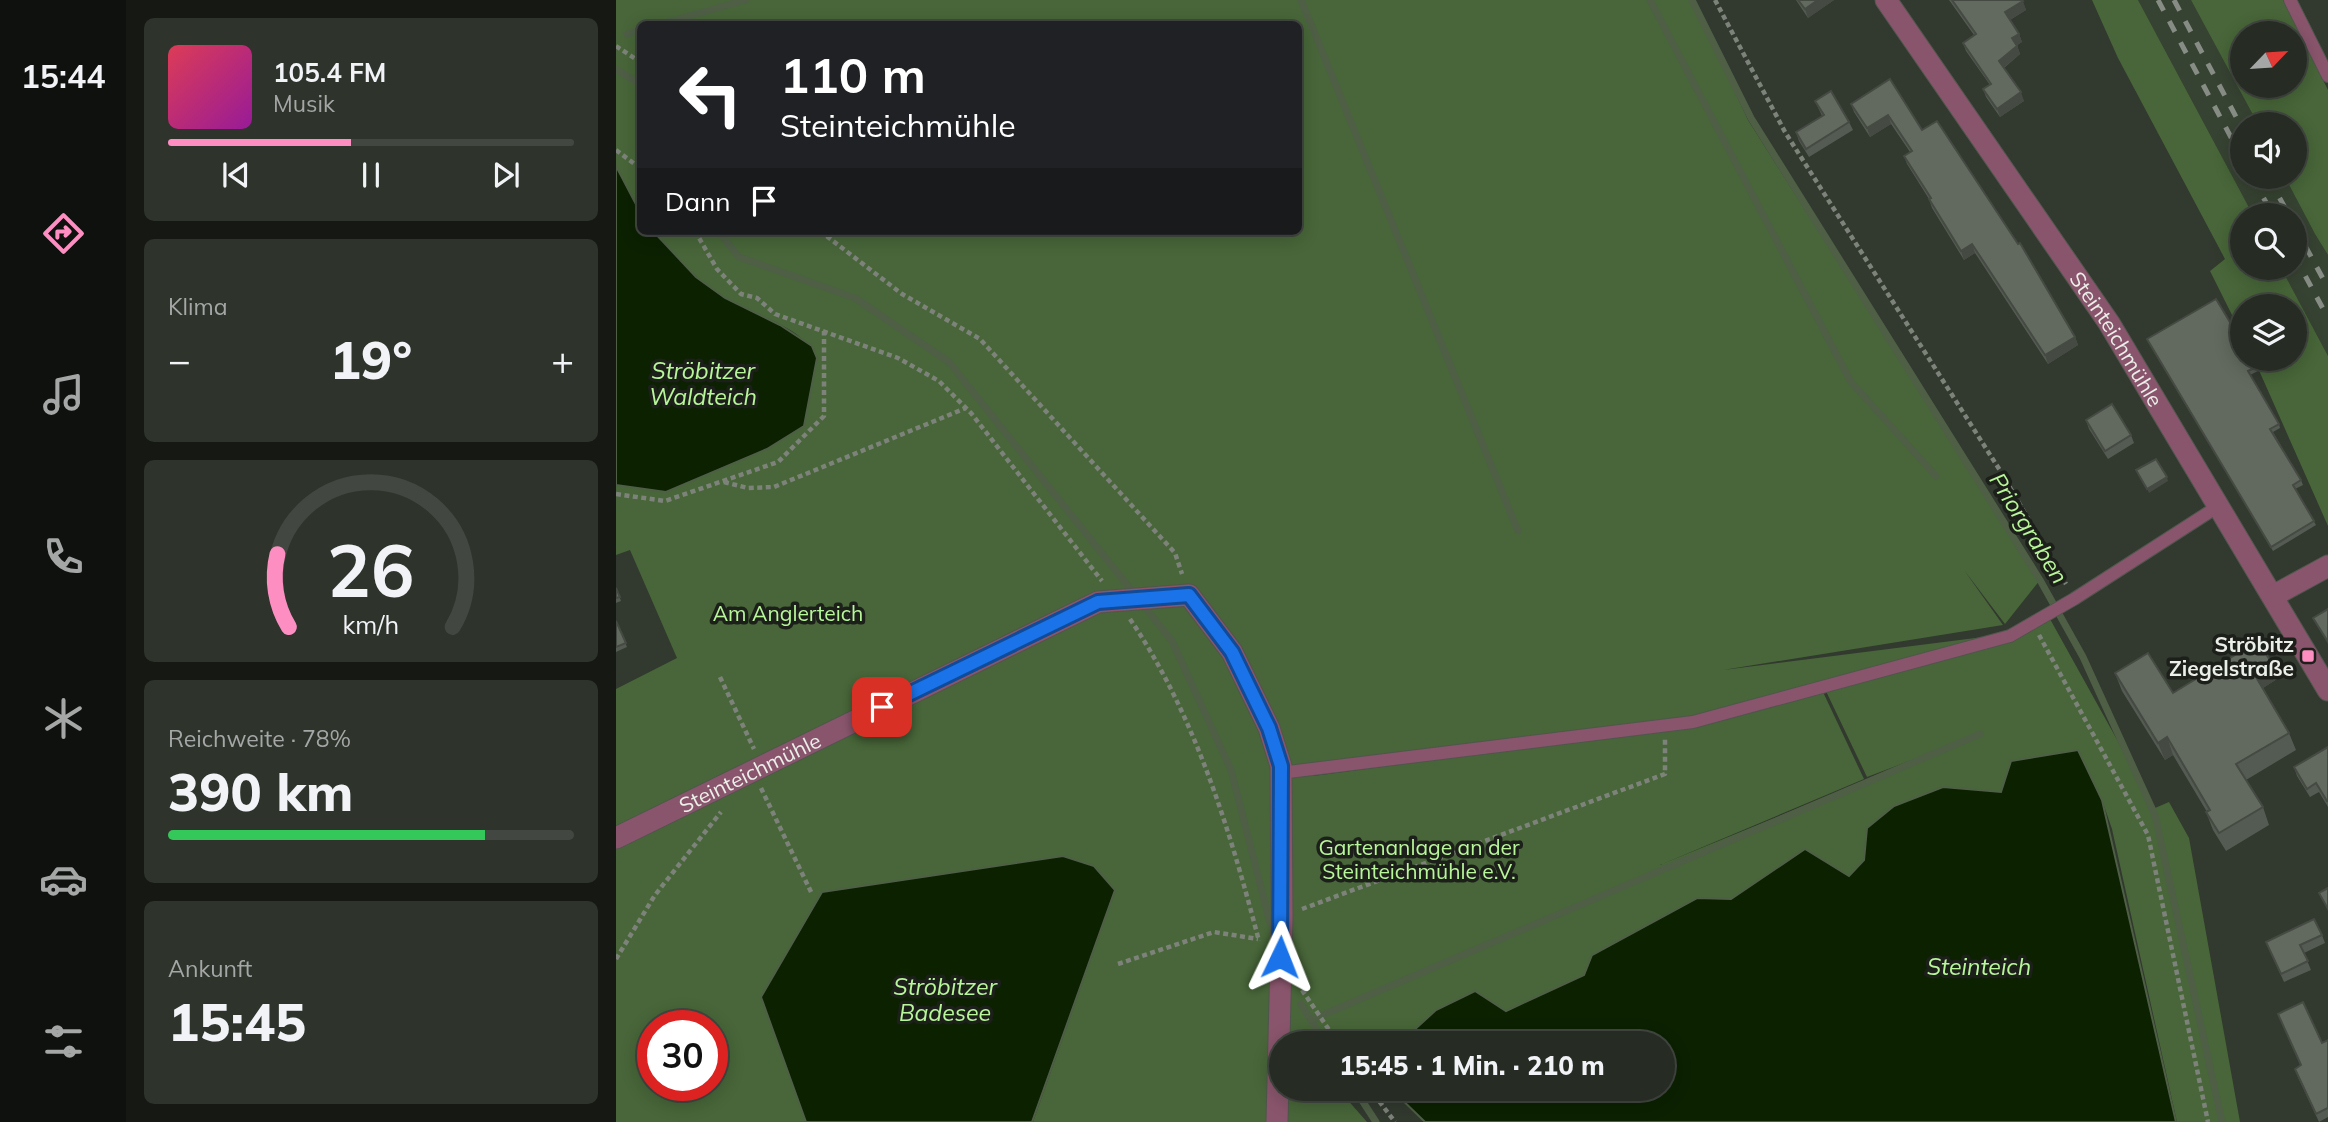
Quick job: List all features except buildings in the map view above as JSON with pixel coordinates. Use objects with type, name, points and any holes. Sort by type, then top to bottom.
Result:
[{"type":"street","name":"Steinteichmühle","points":[[1886,0],[2109,323],[2328,690]]},
{"type":"street","points":[[2273,596],[2328,566]]},
{"type":"street","name":"Steinteichmühle","points":[[616,838],[1098,602],[1189,595]]},
{"type":"street","points":[[1189,595],[1232,652],[1269,728],[1281,766],[1282,916],[1278,1122]]},
{"type":"lane","points":[[2290,0],[2328,76]]},
{"type":"lane","points":[[1280,773],[1693,722],[2010,636],[2070,602],[2217,507]]},
{"type":"path","points":[[1715,0],[1785,132],[2001,472],[2070,602]]},
{"type":"path","points":[[616,46],[637,60]]},
{"type":"path","points":[[616,150],[637,166]]},
{"type":"path","points":[[697,235],[718,269],[741,294],[757,298],[775,314],[898,358],[939,381],[971,413],[1130,598],[1205,767],[1244,882],[1263,950]]},
{"type":"path","points":[[825,235],[902,294],[980,339],[1175,553],[1189,595]]},
{"type":"path","points":[[616,494],[665,501],[778,462],[824,416],[824,331]]},
{"type":"path","points":[[723,482],[748,488],[774,487],[966,408]]},
{"type":"path","points":[[2037,621],[2148,835],[2208,1122]]},
{"type":"path","points":[[720,677],[812,894]]},
{"type":"path","points":[[1282,916],[1665,774],[1664,725]]},
{"type":"path","points":[[616,959],[655,895],[723,809]]},
{"type":"path","points":[[1118,964],[1214,932],[1258,939]]},
{"type":"path","points":[[1301,989],[1330,1031]]},
{"type":"path","points":[[1379,1101],[1395,1122]]},
{"type":"shaded area","points":[[2138,0],[2191,0],[2230,71],[2230,98],[2244,98],[2252,112],[2230,112],[2230,172]]},
{"type":"shaded area","points":[[2239,189],[2291,189],[2299,203],[2247,203]]},
{"type":"shaded area","points":[[2307,219],[2328,255],[2328,356],[2307,317],[2307,294],[2295,294],[2287,280],[2307,280]]},
{"type":"green space","points":[[616,0],[1692,0],[1748,120],[2040,580],[2005,624],[1964,570],[2003,625],[1723,670],[2007,634],[2050,619],[2155,808],[2169,802],[2189,838],[2240,1122],[2177,1122],[2112,829],[2102,800],[2002,795],[1867,828],[1864,860],[1848,877],[1731,899],[1697,898],[1584,975],[1506,1011],[1440,1031],[1269,1031],[1269,1101],[1349,1101],[1367,1122],[1033,1122],[1115,891],[859,888],[822,892],[761,997],[806,1122],[616,1122],[616,689],[677,658],[630,550],[616,555],[616,485],[666,492],[817,358],[810,347],[789,329],[724,297],[704,283],[657,235],[1302,235],[1302,21],[637,21],[637,206],[616,166]],"holes":[[[1824,687],[1867,777],[1957,743],[1660,865],[1864,779],[1823,692],[1693,726],[1313,776],[1310,768],[1689,720]]]},
{"type":"green space","points":[[2092,0],[2138,0],[2230,172],[2230,189],[2239,189],[2247,203],[2230,203],[2230,280],[2287,280],[2295,294],[2230,294],[2230,311],[2210,271],[2225,259],[2118,58]]},
{"type":"green space","points":[[2191,0],[2283,0],[2294,21],[2230,21],[2230,72]]},
{"type":"green space","points":[[2307,48],[2328,90],[2328,255],[2307,219],[2307,203],[2299,203],[2291,189],[2307,189],[2307,112],[2252,112],[2244,98],[2307,98]]},
{"type":"green space","points":[[2307,317],[2328,356],[2328,526],[2259,371],[2307,371]]},
{"type":"water","name":"Ströbitzer Waldteich","points":[[616,166],[637,206],[637,235],[657,235],[696,277],[725,298],[780,325],[812,346],[817,358],[804,426],[767,449],[666,492],[616,485]]},
{"type":"water","name":"Steinteich","points":[[2078,750],[2102,800],[2176,1122],[1425,1122],[1403,1101],[1675,1101],[1675,1031],[1413,1031],[1436,1010],[1475,991],[1506,1011],[1584,975],[1592,955],[1697,898],[1731,899],[1805,849],[1849,876],[1864,860],[1867,828],[1894,806],[1943,787],[2001,792],[2011,761]]},
{"type":"water","name":"Ströbitzer Badesee","points":[[1063,856],[1094,866],[1115,890],[1032,1122],[806,1122],[761,997],[822,892]]},
{"type":"waterway","points":[[672,21],[746,0]]},
{"type":"waterway","points":[[1301,0],[1518,531]]},
{"type":"waterway","points":[[1650,0],[1851,382],[1936,476]]},
{"type":"waterway","name":"Priorgraben","points":[[1692,0],[1751,118],[2040,580],[2083,657],[2155,815],[2222,1122]]},
{"type":"waterway","points":[[627,34],[637,31]]},
{"type":"waterway","points":[[616,69],[637,82]]},
{"type":"waterway","points":[[721,235],[739,257],[855,298],[949,362],[1172,641],[1231,770],[1270,923]]},
{"type":"waterway","points":[[1311,1020],[1980,734]]},
{"type":"waterway","points":[[1301,1004],[1318,1031]]},
{"type":"waterway","points":[[1362,1101],[1376,1122]]},
{"type":"railway","points":[[2158,0],[2230,135]]},
{"type":"railway","points":[[2174,0],[2234,112]]},
{"type":"railway","points":[[2259,189],[2266,203]]},
{"type":"railway","points":[[2275,189],[2282,203]]},
{"type":"railway","points":[[2307,249],[2328,288]]},
{"type":"railway","points":[[2307,279],[2328,318]]},
{"type":"place","name":"Ströbitz Ziegelstraße","points":[[2308,656]]},
{"type":"route","points":[[882,707],[1098,602],[1189,595],[1232,652],[1269,728],[1281,766],[1280,957]]},
{"type":"park label","name":"Am Anglerteich","points":[[788,613]]},
{"type":"park label","name":"Gartenanlage an der Steinteichmühle e.V.","points":[[1419,859]]}]
